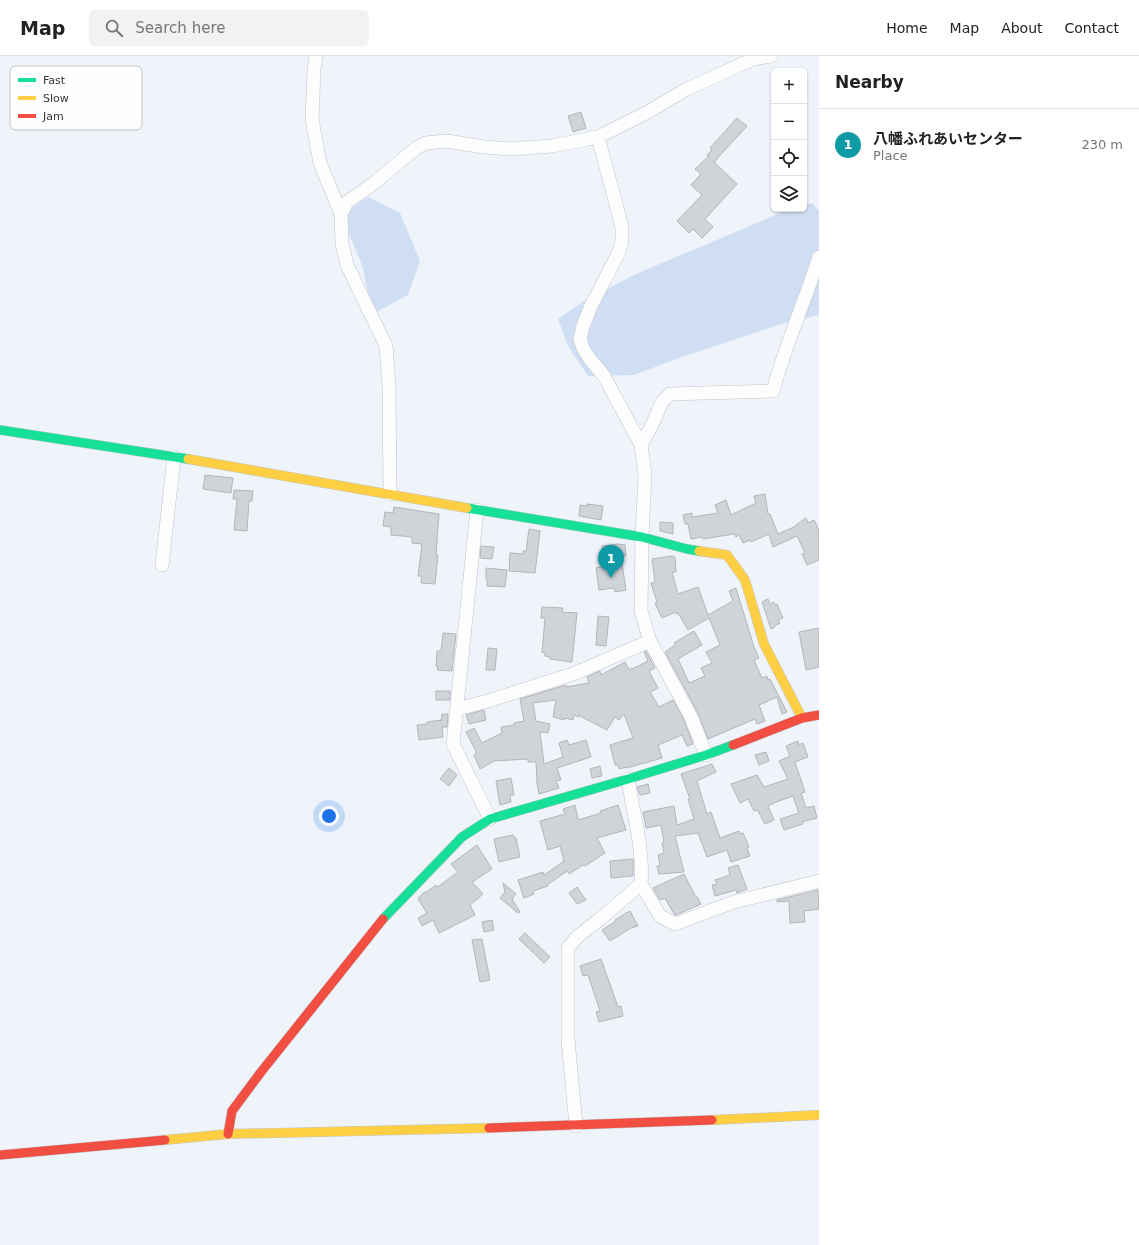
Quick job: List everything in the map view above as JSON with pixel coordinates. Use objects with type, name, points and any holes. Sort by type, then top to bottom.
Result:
[{"type":"street","points":[[316,56],[312,120],[320,163],[341,214],[342,244],[347,265],[386,346],[389,386],[390,494]]},
{"type":"street","points":[[341,214],[347,202],[372,184],[416,148],[426,143],[447,141],[484,147],[510,149],[552,146],[598,136],[648,112],[685,90],[753,59],[771,56]]},
{"type":"street","points":[[598,136],[622,227],[622,241],[619,252],[591,306],[583,326],[580,339],[589,358],[604,376],[641,445],[645,474],[641,611],[650,641],[691,717],[706,755]]},
{"type":"street","points":[[641,445],[662,402],[670,394],[773,391],[781,362],[819,257]]},
{"type":"street","points":[[0,430],[174,457],[642,537],[687,549],[727,555],[744,580],[764,644],[802,718]]},
{"type":"street","points":[[162,565],[174,457]]},
{"type":"street","points":[[478,510],[453,744],[490,819]]},
{"type":"street","points":[[457,709],[488,701],[573,674],[650,641]]},
{"type":"street","points":[[228,1134],[232,1112],[261,1072],[376,927],[462,837],[490,819],[628,780],[706,755],[802,718],[819,715]]},
{"type":"street","points":[[628,780],[642,868],[640,884],[660,916],[675,924],[734,902],[819,881]]},
{"type":"street","points":[[576,1126],[568,1040],[568,948],[577,937],[640,884]]},
{"type":"street","points":[[0,1155],[228,1134],[576,1126],[819,1115]]},
{"type":"shaded area","points":[[368,197],[400,213],[420,261],[408,295],[373,314],[362,265],[341,215]]},
{"type":"shaded area","points":[[812,203],[819,211],[819,315],[778,325],[679,358],[634,375],[588,376],[568,346],[558,319],[584,301],[636,274],[783,212],[807,212],[807,204]]},
{"type":"building","points":[[581,112],[586,128],[573,132],[568,116]]},
{"type":"building","points":[[737,118],[747,126],[714,162],[737,184],[705,219],[713,227],[702,238],[693,229],[689,233],[677,221],[702,195],[691,185],[701,174],[695,169],[709,156],[707,155],[712,150],[710,148]]},
{"type":"building","points":[[205,475],[233,478],[231,493],[203,489]]},
{"type":"building","points":[[234,490],[253,491],[252,501],[249,501],[247,531],[234,530],[237,499],[233,499]]},
{"type":"building","points":[[765,494],[768,514],[770,514],[778,534],[796,526],[806,518],[808,523],[814,520],[819,530],[819,560],[807,565],[802,554],[805,553],[797,536],[773,547],[769,534],[751,542],[750,540],[743,543],[739,535],[736,537],[734,534],[703,539],[702,537],[691,539],[688,524],[685,524],[683,515],[692,513],[692,517],[718,513],[715,505],[726,500],[731,515],[756,503],[754,496]]},
{"type":"building","points":[[587,504],[603,506],[601,520],[579,516],[580,505],[587,506]]},
{"type":"building","points":[[394,507],[439,514],[436,555],[438,555],[435,584],[421,583],[422,576],[418,576],[422,544],[412,543],[412,537],[391,535],[391,527],[383,526],[385,512],[393,513]]},
{"type":"building","points":[[660,522],[673,523],[673,534],[660,531]]},
{"type":"building","points":[[529,529],[540,531],[535,573],[509,571],[510,553],[523,554],[523,551],[526,551]]},
{"type":"building","points":[[618,544],[625,545],[626,556],[621,556],[626,590],[615,592],[614,588],[599,590],[596,568],[604,566],[602,546]]},
{"type":"building","points":[[481,546],[494,547],[492,559],[480,558]]},
{"type":"building","points":[[672,556],[675,557],[676,572],[672,572],[678,594],[698,587],[708,615],[733,601],[729,591],[736,588],[754,647],[759,658],[754,660],[762,678],[767,676],[768,680],[770,679],[787,712],[782,714],[777,697],[759,705],[765,721],[757,724],[755,719],[708,739],[698,713],[665,652],[675,645],[674,643],[694,631],[702,645],[678,659],[689,683],[705,676],[701,668],[712,663],[706,652],[720,645],[709,618],[688,630],[676,612],[662,618],[655,603],[657,602],[651,583],[655,582],[652,559]]},
{"type":"building","points":[[486,568],[507,570],[505,587],[487,586]]},
{"type":"building","points":[[768,599],[770,604],[774,602],[775,605],[777,604],[783,618],[778,620],[780,623],[771,629],[762,602]]},
{"type":"building","points":[[542,607],[563,608],[562,612],[577,613],[572,662],[550,659],[550,657],[545,656],[545,653],[542,652],[545,618],[541,618]]},
{"type":"building","points":[[598,616],[609,617],[606,646],[596,645]]},
{"type":"building","points":[[819,628],[819,667],[806,670],[799,632]]},
{"type":"building","points":[[443,633],[456,634],[452,671],[437,670],[438,666],[436,666],[437,651],[441,651]]},
{"type":"building","points":[[488,648],[497,649],[495,670],[486,670]]},
{"type":"building","points":[[646,651],[655,668],[649,671],[658,688],[650,692],[659,707],[673,700],[684,720],[693,744],[687,746],[682,735],[658,745],[662,758],[619,769],[618,765],[615,765],[610,745],[633,738],[624,714],[619,720],[615,717],[607,730],[578,715],[579,717],[574,715],[573,720],[565,718],[564,720],[553,717],[556,700],[533,703],[536,721],[550,724],[548,733],[540,732],[544,764],[563,757],[559,743],[567,740],[569,745],[586,740],[591,757],[557,768],[561,780],[556,781],[559,788],[539,794],[536,762],[528,762],[528,759],[494,761],[480,769],[474,755],[477,753],[466,732],[474,728],[482,743],[502,733],[501,727],[514,725],[514,723],[524,721],[520,699],[566,685],[566,687],[589,683],[587,677],[600,671],[601,675],[625,662],[629,670],[632,669],[648,661],[644,652]]},
{"type":"building","points":[[436,691],[450,691],[450,700],[436,700]]},
{"type":"building","points":[[484,710],[486,720],[469,724],[466,715]]},
{"type":"building","points":[[442,714],[448,714],[447,727],[442,727],[443,737],[419,740],[417,725],[427,724],[427,722],[441,721]]},
{"type":"building","points":[[798,741],[799,745],[803,743],[808,757],[795,762],[805,792],[801,793],[806,808],[814,806],[817,818],[802,822],[803,824],[784,830],[780,819],[799,813],[793,796],[768,806],[774,820],[765,824],[758,811],[754,811],[748,799],[740,803],[731,784],[757,775],[764,787],[788,779],[779,761],[790,756],[786,746]]},
{"type":"building","points":[[766,752],[769,761],[759,765],[755,755]]},
{"type":"building","points":[[712,764],[716,772],[697,781],[707,814],[711,812],[720,838],[739,831],[740,834],[743,833],[749,847],[747,848],[750,856],[731,862],[727,850],[707,857],[698,833],[675,836],[684,872],[659,874],[657,866],[660,865],[658,855],[664,853],[661,825],[646,828],[643,812],[674,806],[677,825],[694,819],[688,799],[690,799],[681,774]]},
{"type":"building","points":[[600,766],[602,776],[592,778],[590,769]]},
{"type":"building","points":[[449,768],[457,775],[449,786],[440,779]]},
{"type":"building","points":[[511,778],[514,795],[510,795],[511,802],[500,805],[496,781]]},
{"type":"building","points":[[648,784],[650,793],[640,795],[637,787]]},
{"type":"building","points":[[575,805],[578,820],[601,813],[600,811],[618,805],[626,830],[597,838],[605,853],[569,874],[567,871],[547,885],[548,886],[533,891],[534,894],[524,898],[518,880],[543,872],[544,875],[564,861],[560,846],[548,850],[540,821],[565,814],[563,809]]},
{"type":"building","points":[[513,835],[514,838],[516,838],[520,857],[499,862],[494,839]]},
{"type":"building","points":[[477,845],[492,869],[472,882],[483,894],[470,905],[475,915],[439,933],[433,920],[422,926],[418,918],[427,913],[418,899],[423,893],[436,885],[437,887],[439,886],[458,872],[451,864]]},
{"type":"building","points":[[633,859],[633,876],[611,878],[610,861]]},
{"type":"building","points":[[738,865],[747,889],[737,893],[736,890],[715,896],[712,885],[717,884],[715,880],[730,875],[728,868]]},
{"type":"building","points":[[684,874],[701,904],[676,915],[665,898],[660,900],[653,888]]},
{"type":"building","points":[[503,883],[516,894],[512,899],[520,912],[518,913],[500,898],[505,892]]},
{"type":"building","points":[[577,887],[586,900],[577,904],[569,893]]},
{"type":"building","points":[[818,890],[819,909],[804,911],[805,922],[790,923],[789,901],[777,902],[777,900]]},
{"type":"building","points":[[630,911],[638,926],[631,928],[610,941],[602,930]]},
{"type":"building","points":[[492,920],[494,930],[484,932],[482,922]]},
{"type":"building","points":[[525,933],[550,957],[544,963],[519,939]]},
{"type":"building","points":[[482,939],[490,980],[480,982],[472,940]]},
{"type":"building","points":[[601,959],[618,1007],[621,1006],[623,1016],[599,1022],[596,1012],[600,1011],[588,975],[583,976],[580,966]]},
{"type":"traffic: fast","points":[[0,430],[188,459]]},
{"type":"traffic: fast","points":[[467,508],[642,537],[699,551]]},
{"type":"traffic: fast","points":[[383,919],[462,837],[490,819],[628,779],[733,745]]},
{"type":"traffic: slow","points":[[188,459],[467,508]]},
{"type":"traffic: slow","points":[[699,551],[727,555],[745,580],[764,644],[802,718]]},
{"type":"traffic: slow","points":[[712,1120],[819,1115]]},
{"type":"traffic: slow","points":[[165,1140],[228,1134],[489,1128]]},
{"type":"traffic: jam","points":[[733,745],[802,718],[819,715]]},
{"type":"traffic: jam","points":[[228,1134],[232,1111],[261,1072],[383,919]]},
{"type":"traffic: jam","points":[[489,1128],[712,1120]]},
{"type":"traffic: jam","points":[[0,1155],[165,1140]]},
{"type":"place","name":"八幡ふれあいセンター","points":[[611,578]]}]
